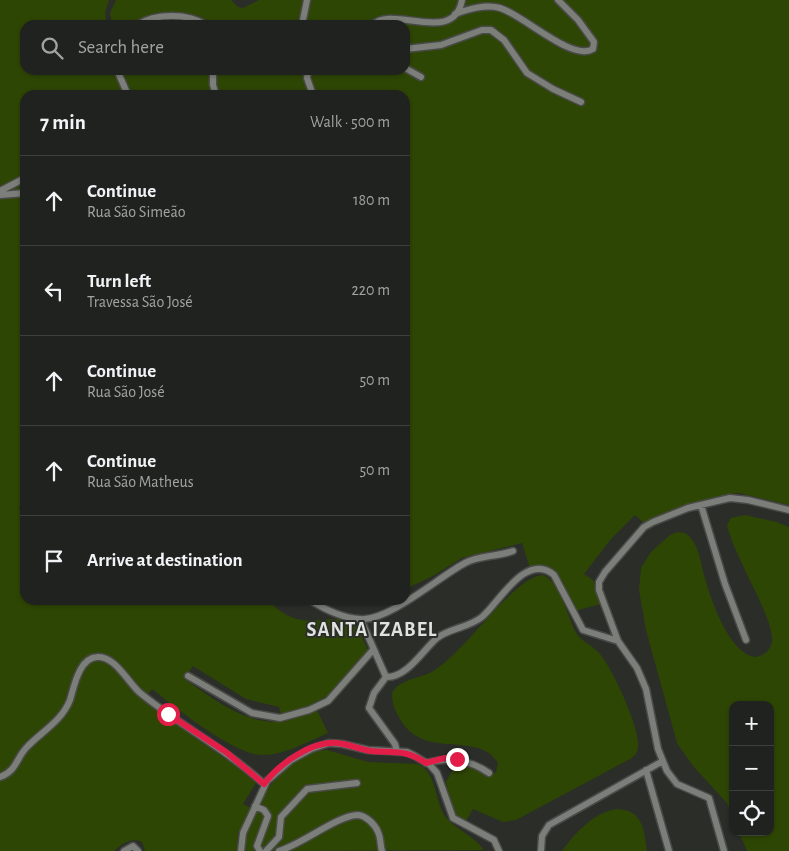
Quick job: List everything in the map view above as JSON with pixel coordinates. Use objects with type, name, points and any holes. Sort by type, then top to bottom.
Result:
[{"type":"street","points":[[303,20],[307,0]]},
{"type":"street","points":[[454,14],[462,0]]},
{"type":"street","points":[[410,20],[436,23],[454,14],[482,7],[498,8],[513,14],[553,40],[582,52],[593,49],[594,42],[586,30],[558,0]]},
{"type":"street","points":[[149,20],[177,16],[199,20]]},
{"type":"street","points":[[378,20],[386,18],[406,20]]},
{"type":"street","points":[[410,48],[441,45],[482,30],[491,30],[504,40],[527,73],[547,86],[582,102]]},
{"type":"street","points":[[410,71],[420,77]]},
{"type":"street","points":[[119,75],[126,90]]},
{"type":"street","points":[[213,75],[214,90]]},
{"type":"street","points":[[307,75],[311,90]]},
{"type":"street","points":[[0,191],[20,181]]},
{"type":"street","points":[[0,195],[20,193]]},
{"type":"street","points":[[724,851],[710,800],[704,795],[675,783],[663,761],[658,749],[646,689],[637,668],[618,641],[599,588],[603,575],[645,526],[701,505],[733,498],[789,510]]},
{"type":"street","points":[[701,505],[725,584],[746,640]]},
{"type":"street","points":[[410,598],[473,559],[497,556],[513,551]]},
{"type":"street","points":[[397,752],[395,744],[369,708],[374,693],[386,677],[399,674],[438,637],[470,626],[480,619],[509,585],[535,570],[545,570],[554,575],[583,630],[618,641]]},
{"type":"street","points":[[319,605],[328,610],[361,620],[380,615],[399,605]]},
{"type":"street","points":[[361,620],[386,677]]},
{"type":"street","points":[[188,676],[252,713],[280,718],[309,710],[328,701],[373,650]]},
{"type":"street","points":[[0,777],[15,768],[28,746],[61,714],[69,701],[82,668],[94,657],[110,661],[133,687],[168,714],[232,757],[264,784]]},
{"type":"street","points":[[241,851],[243,833],[264,784],[286,764],[325,744],[342,744],[368,750],[407,752],[426,763],[436,772]]},
{"type":"street","points":[[426,763],[444,758],[472,764],[489,773]]},
{"type":"street","points":[[444,758],[435,763],[436,772],[453,818],[494,840],[498,851]]},
{"type":"street","points":[[541,851],[542,836],[548,826],[663,761]]},
{"type":"street","points":[[646,770],[669,851]]},
{"type":"street","points":[[266,851],[279,837],[281,817],[307,789],[357,783]]},
{"type":"street","points":[[255,806],[264,810],[268,816],[257,846],[260,851]]},
{"type":"street","points":[[279,851],[296,845],[345,819],[358,815],[367,818],[376,828],[382,851]]},
{"type":"street","points":[[124,851],[133,846],[138,851]]},
{"type":"green space","points":[[0,0],[109,0],[105,12],[106,20],[20,20],[20,75],[115,75],[122,90],[20,90],[20,177],[0,187]]},
{"type":"green space","points":[[116,0],[231,0],[238,7],[243,8],[259,0],[304,0],[298,20],[205,20],[199,16],[182,12],[150,15],[140,20],[111,20],[110,13]]},
{"type":"green space","points":[[311,0],[789,0],[789,505],[739,493],[690,504],[644,523],[635,515],[611,539],[584,574],[593,580],[600,604],[575,611],[553,569],[544,565],[530,568],[522,543],[462,558],[431,577],[410,587],[410,90],[131,90],[124,75],[410,75],[410,20],[306,20]]},
{"type":"green space","points":[[20,185],[20,605],[273,605],[290,617],[300,620],[341,619],[354,621],[368,650],[349,675],[331,693],[310,705],[281,715],[279,707],[246,699],[193,666],[184,679],[218,702],[243,715],[269,721],[283,721],[317,710],[328,733],[280,753],[263,755],[237,748],[206,729],[152,689],[145,698],[193,736],[257,781],[243,804],[251,808],[238,833],[237,851],[145,851],[142,842],[134,840],[123,844],[114,851],[0,851],[0,195]]},
{"type":"green space","points":[[745,515],[777,522],[789,527],[789,851],[747,851],[741,836],[774,836],[774,701],[729,701],[729,808],[693,766],[677,743],[646,630],[639,590],[641,568],[651,552],[670,535],[677,532],[685,533],[696,547],[711,597],[729,636],[746,654],[756,657],[764,654],[772,642],[771,632],[761,603],[731,538],[727,525],[731,518]]},
{"type":"green space","points":[[543,575],[549,579],[559,593],[577,634],[597,651],[611,672],[635,726],[637,750],[630,759],[516,820],[503,822],[473,809],[466,821],[454,815],[446,782],[457,762],[489,776],[496,772],[498,763],[489,753],[477,748],[436,743],[423,739],[411,732],[397,713],[393,704],[392,693],[400,684],[430,673],[442,665],[511,594],[534,577]]},
{"type":"green space","points":[[327,750],[368,762],[418,764],[424,767],[434,784],[445,817],[474,839],[484,850],[245,851],[252,819],[270,786],[282,772],[296,761],[311,753]]},
{"type":"green space","points":[[617,809],[632,813],[641,822],[647,851],[562,851],[586,824],[601,814]]},
{"type":"district","name":"SANTA IZABEL","points":[[372,630]]},
{"type":"route","points":[[168,714],[226,752],[264,784],[290,760],[311,749],[329,743],[380,752],[407,752],[426,763],[445,758],[457,759]]}]
